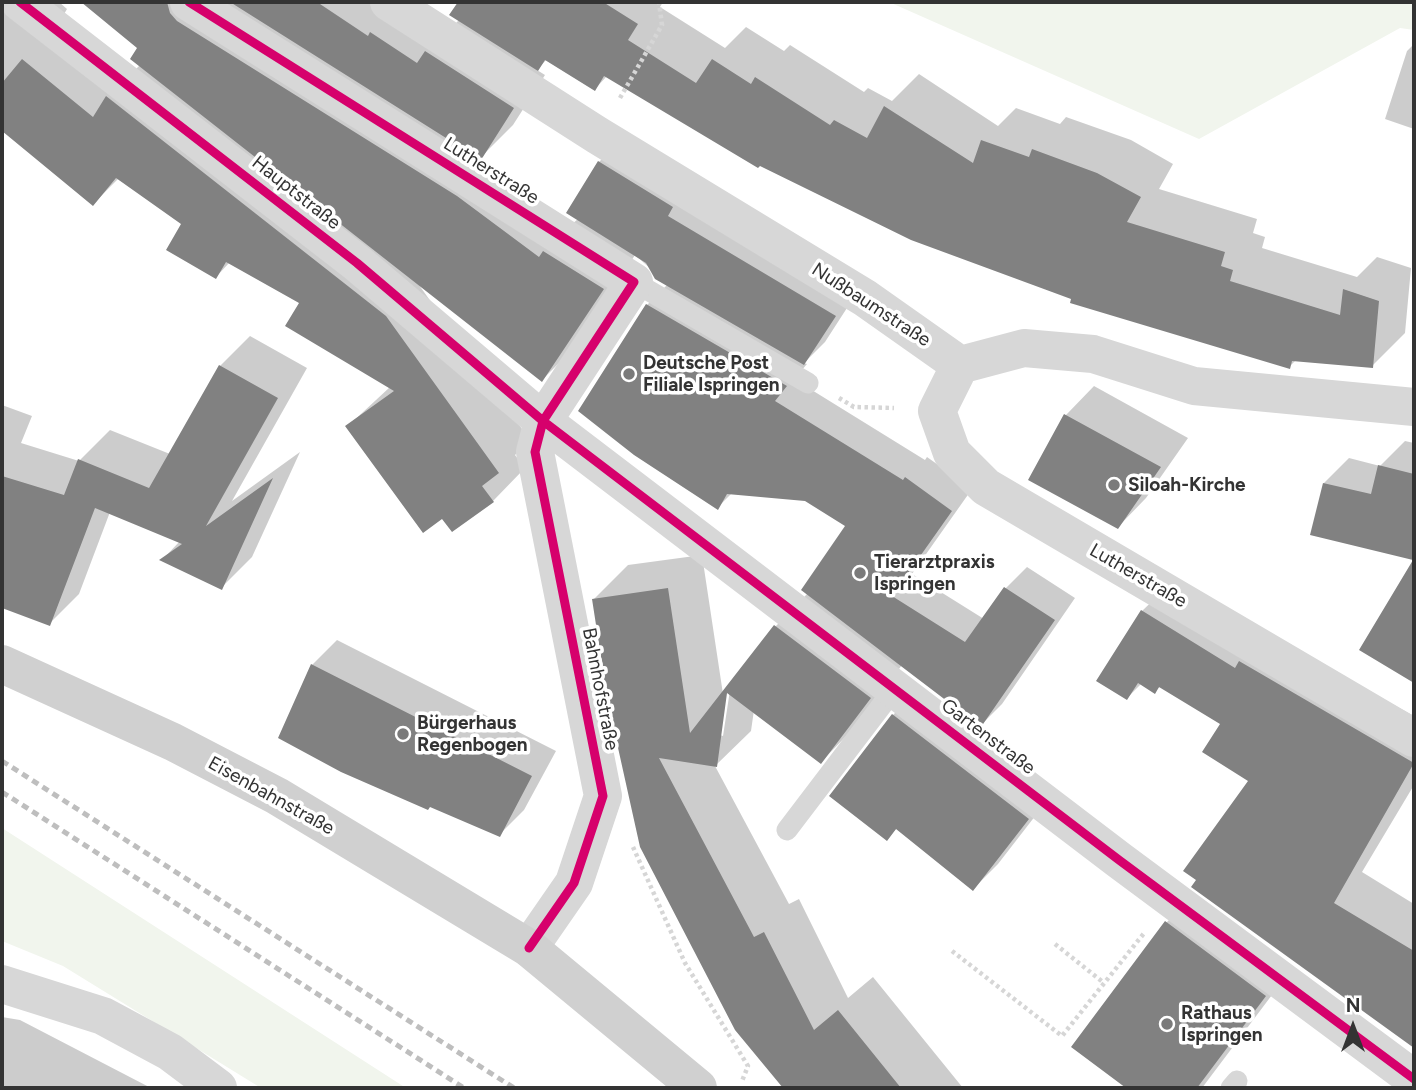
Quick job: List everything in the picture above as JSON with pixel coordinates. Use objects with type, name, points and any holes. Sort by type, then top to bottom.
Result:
[{"type":"main road","name":"Eisenbahnstraße","points":[[2,664],[173,741],[277,796],[529,948]]},
{"type":"main road","points":[[529,948],[698,1088]]},
{"type":"street","name":"Hauptstraße","points":[[20,2],[357,263],[543,421]]},
{"type":"street","name":"Lutherstraße","points":[[189,2],[634,282]]},
{"type":"street","name":"Nußbaumstraße","points":[[389,2],[597,135],[865,298],[960,365]]},
{"type":"street","points":[[543,421],[634,282]]},
{"type":"street","points":[[960,365],[1024,348],[1093,354],[1194,386],[1414,407]]},
{"type":"street","name":"Lutherstraße","points":[[960,365],[937,411],[952,453],[986,487],[1414,738]]},
{"type":"street","name":"Gartenstraße","points":[[543,421],[1171,899],[1414,1079]]},
{"type":"street","name":"Bahnhofstraße","points":[[529,948],[574,883],[603,796],[535,452],[543,421]]},
{"type":"street","points":[[2,984],[103,1016],[170,1052],[218,1088]]},
{"type":"lane","name":"Lutherstraße","points":[[634,282],[808,383]]},
{"type":"lane","points":[[787,830],[895,688]]},
{"type":"path","points":[[613,109],[662,25],[659,2]]},
{"type":"path","points":[[854,407],[901,408]]},
{"type":"path","points":[[600,804],[623,824],[685,963],[748,1066],[739,1088]]},
{"type":"path","points":[[952,951],[1062,1036],[1171,899]]},
{"type":"path","points":[[1055,944],[1104,983]]},
{"type":"shaded area","points":[[889,2],[1414,2],[1414,30],[1400,28],[1199,139]]},
{"type":"shaded area","points":[[2,828],[406,1088],[261,1088],[63,966],[2,941]]},
{"type":"building","points":[[81,2],[167,2],[170,13],[177,21],[457,196],[539,257],[543,251],[604,289],[542,382],[130,59],[137,48]]},
{"type":"building","points":[[230,2],[317,2],[368,36],[370,32],[417,63],[425,51],[514,108],[481,160]]},
{"type":"building","points":[[458,2],[603,2],[638,24],[628,40],[696,83],[712,59],[751,84],[755,77],[830,125],[834,120],[867,138],[884,106],[973,163],[981,140],[1029,157],[1032,149],[1097,173],[1141,197],[1127,222],[1225,252],[1221,266],[1233,270],[1230,281],[1340,315],[1343,289],[1379,301],[1373,368],[1292,361],[1290,369],[1070,303],[1071,299],[911,240],[760,166],[758,168],[604,76],[595,91],[545,60],[538,71],[449,15]]},
{"type":"building","points":[[22,59],[93,117],[106,96],[386,316],[499,473],[482,486],[494,502],[452,532],[442,519],[423,533],[345,426],[394,391],[285,326],[299,303],[226,262],[216,279],[166,250],[181,224],[116,178],[93,206],[2,131],[2,83]]},
{"type":"building","points":[[598,161],[673,207],[668,216],[836,316],[804,365],[655,279],[646,263],[566,213]]},
{"type":"building","points":[[646,304],[787,386],[775,401],[903,480],[905,477],[952,511],[892,596],[965,642],[1004,587],[1055,620],[981,727],[801,590],[845,526],[805,501],[727,494],[718,510],[634,455],[578,411]]},
{"type":"building","points":[[219,365],[278,398],[206,526],[273,478],[222,590],[159,560],[182,544],[95,508],[50,626],[2,608],[2,476],[64,495],[78,459],[149,488]]},
{"type":"building","name":"Siloah-Kirche","points":[[1064,414],[1161,467],[1118,529],[1028,480]]},
{"type":"building","points":[[1378,465],[1414,474],[1414,683],[1359,650],[1413,560],[1310,535],[1323,483],[1371,494]]},
{"type":"building","points":[[668,588],[690,733],[774,625],[871,698],[821,764],[727,693],[717,767],[659,758],[754,937],[764,932],[814,1030],[838,1010],[901,1088],[783,1088],[735,1030],[640,847],[601,671],[603,670],[592,599]]},
{"type":"building","points":[[1141,610],[1235,668],[1239,661],[1414,763],[1334,903],[1414,951],[1414,1048],[1191,887],[1196,880],[1183,871],[1248,781],[1202,752],[1220,724],[1159,687],[1155,694],[1138,683],[1127,700],[1096,681]]},
{"type":"building","name":"Bürgerhaus Regenbogen","points":[[311,664],[532,776],[500,837],[430,807],[428,810],[341,772],[278,738]]},
{"type":"building","points":[[892,714],[1029,819],[973,891],[896,829],[887,841],[829,796]]},
{"type":"building","name":"Rathaus Ispringen","points":[[1165,921],[1266,996],[1197,1088],[1126,1088],[1071,1047]]},
{"type":"railway","points":[[2,761],[514,1088]]},
{"type":"railway","points":[[2,792],[464,1088]]},
{"type":"cycle path","points":[[20,2],[357,263],[543,421],[1119,860],[1414,1079]]},
{"type":"cycle path","points":[[189,2],[634,282],[543,421],[535,452],[603,796],[574,883],[529,948]]},
{"type":"place","name":"Deutsche Post Filiale Ispringen","points":[[629,374]]},
{"type":"place","name":"Siloah-Kirche","points":[[1114,485]]},
{"type":"place","name":"Tierarztpraxis Ispringen","points":[[860,573]]},
{"type":"place","name":"Bürgerhaus Regenbogen","points":[[403,734]]},
{"type":"place","name":"Rathaus Ispringen","points":[[1167,1024]]}]
